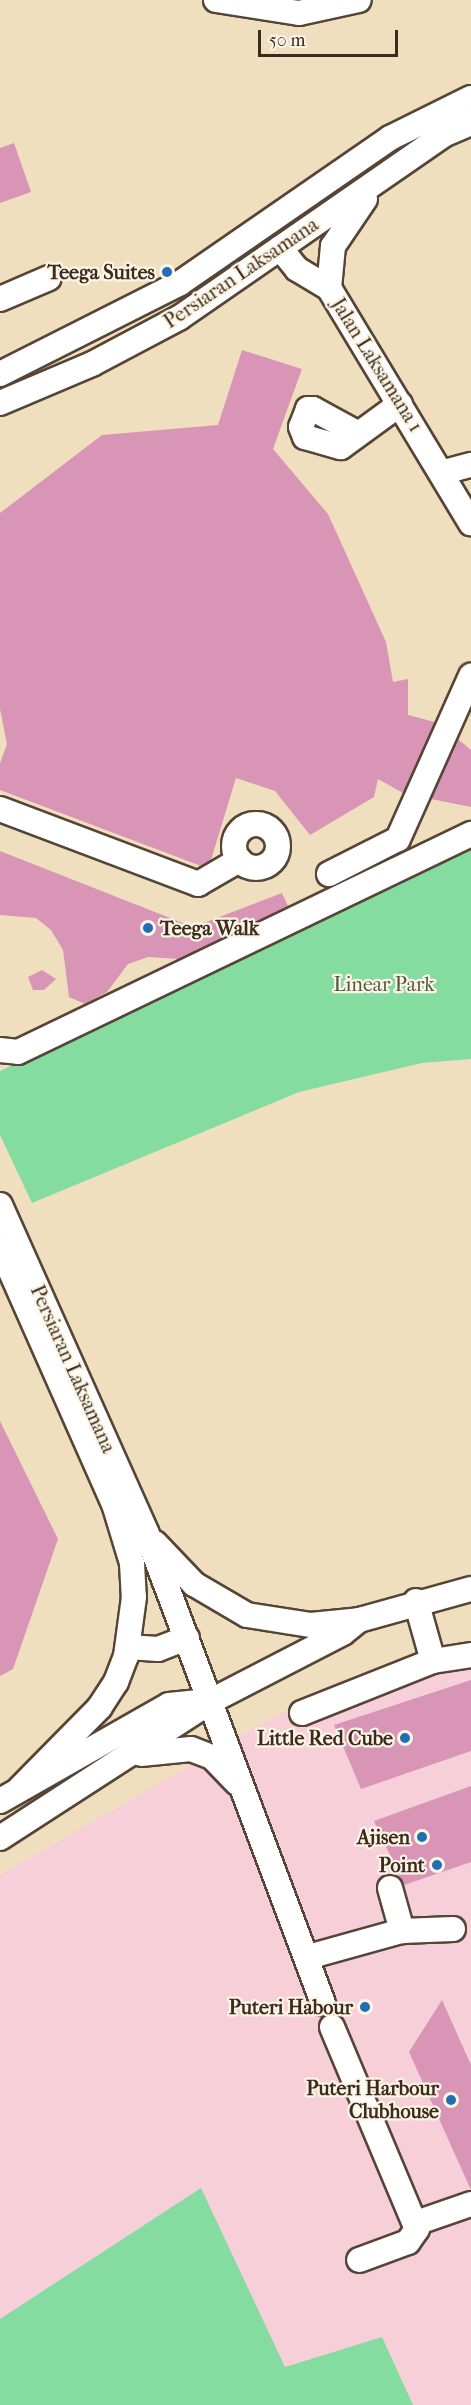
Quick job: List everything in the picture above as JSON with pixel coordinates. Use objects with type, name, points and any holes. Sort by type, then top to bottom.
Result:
[{"type":"street","points":[[216,0],[299,13],[359,0]]},
{"type":"street","name":"Persiaran Laksamana","points":[[0,374],[180,283],[390,138],[471,98]]},
{"type":"street","name":"Persiaran Laksamana","points":[[0,403],[92,364],[179,318],[443,135],[471,123]]},
{"type":"street","name":"Jalan Laksamana 1","points":[[443,135],[354,207],[333,246],[329,288],[444,472],[471,523]]},
{"type":"street","points":[[280,248],[297,269],[329,288]]},
{"type":"street","points":[[0,299],[49,278]]},
{"type":"street","points":[[357,433],[400,404]]},
{"type":"street","points":[[444,472],[471,465]]},
{"type":"street","points":[[329,874],[398,839],[471,676]]},
{"type":"street","points":[[0,809],[198,884],[239,860]]},
{"type":"street","points":[[0,1050],[18,1052],[471,834]]},
{"type":"street","name":"Persiaran Laksamana","points":[[0,1205],[147,1534],[213,1700],[244,1792]]},
{"type":"street","points":[[0,1247],[115,1507],[132,1563],[128,1647],[100,1707],[20,1788]]},
{"type":"street","points":[[147,1534],[194,1584],[247,1615],[311,1625],[359,1620],[416,1601],[471,1589]]},
{"type":"street","points":[[416,1601],[433,1661]]},
{"type":"street","points":[[0,1838],[128,1758],[213,1700],[344,1633],[359,1620]]},
{"type":"street","points":[[128,1647],[158,1649],[187,1638]]},
{"type":"street","points":[[302,1713],[433,1661],[471,1655]]},
{"type":"street","points":[[0,1801],[169,1705],[213,1700]]},
{"type":"street","points":[[128,1758],[191,1749],[223,1765],[244,1792],[308,1957],[323,2003]]},
{"type":"street","points":[[390,1888],[402,1931]]},
{"type":"street","points":[[308,1957],[402,1931],[453,1929]]},
{"type":"street","points":[[332,2027],[416,2223],[413,2239],[359,2260]]},
{"type":"street","points":[[416,2223],[471,2204]]},
{"type":"shaded area","points":[[471,1641],[471,2405],[0,2405],[0,1875],[331,1684]]},
{"type":"green space","name":"Linear Park","points":[[471,848],[471,1059],[422,1063],[299,1092],[32,1203],[0,1135],[0,1071]]},
{"type":"green space","points":[[201,2188],[285,2367],[382,2337],[413,2405],[0,2405],[0,2319]]},
{"type":"building","points":[[14,143],[31,192],[0,203],[0,148]]},
{"type":"building","points":[[242,350],[302,369],[273,449],[328,514],[386,642],[393,682],[408,679],[408,715],[435,722],[403,793],[378,779],[374,797],[310,835],[275,791],[236,778],[211,860],[201,866],[0,790],[0,763],[7,744],[0,709],[0,513],[102,435],[218,425]]},
{"type":"building","points":[[458,739],[471,750],[471,807],[431,799]]},
{"type":"building","name":"Teega Walk","points":[[0,851],[193,927],[282,893],[288,906],[179,959],[148,957],[128,964],[107,992],[85,1004],[69,997],[63,950],[51,930],[36,918],[0,915]]},
{"type":"building","points":[[42,970],[56,979],[44,990],[33,990],[28,977]]},
{"type":"building","points":[[0,1421],[58,1539],[13,1669],[0,1676]]},
{"type":"building","name":"Little Red Cube","points":[[471,1680],[471,1751],[361,1789],[334,1725]]},
{"type":"building","points":[[471,1786],[471,1862],[404,1885],[374,1821]]},
{"type":"building","name":"Puteri Harbour Clubhouse","points":[[442,2000],[471,2065],[471,2190],[409,2052]]},
{"type":"place","name":"Teega Suites","points":[[167,272]]},
{"type":"place","name":"Teega Walk","points":[[148,928]]},
{"type":"place","name":"Little Red Cube","points":[[405,1738]]},
{"type":"place","name":"Ajisen","points":[[422,1837]]},
{"type":"place","name":"Point","points":[[437,1865]]},
{"type":"place","name":"Puteri Habour","points":[[365,2007]]},
{"type":"place","name":"Puteri Harbour Clubhouse","points":[[451,2100]]}]
